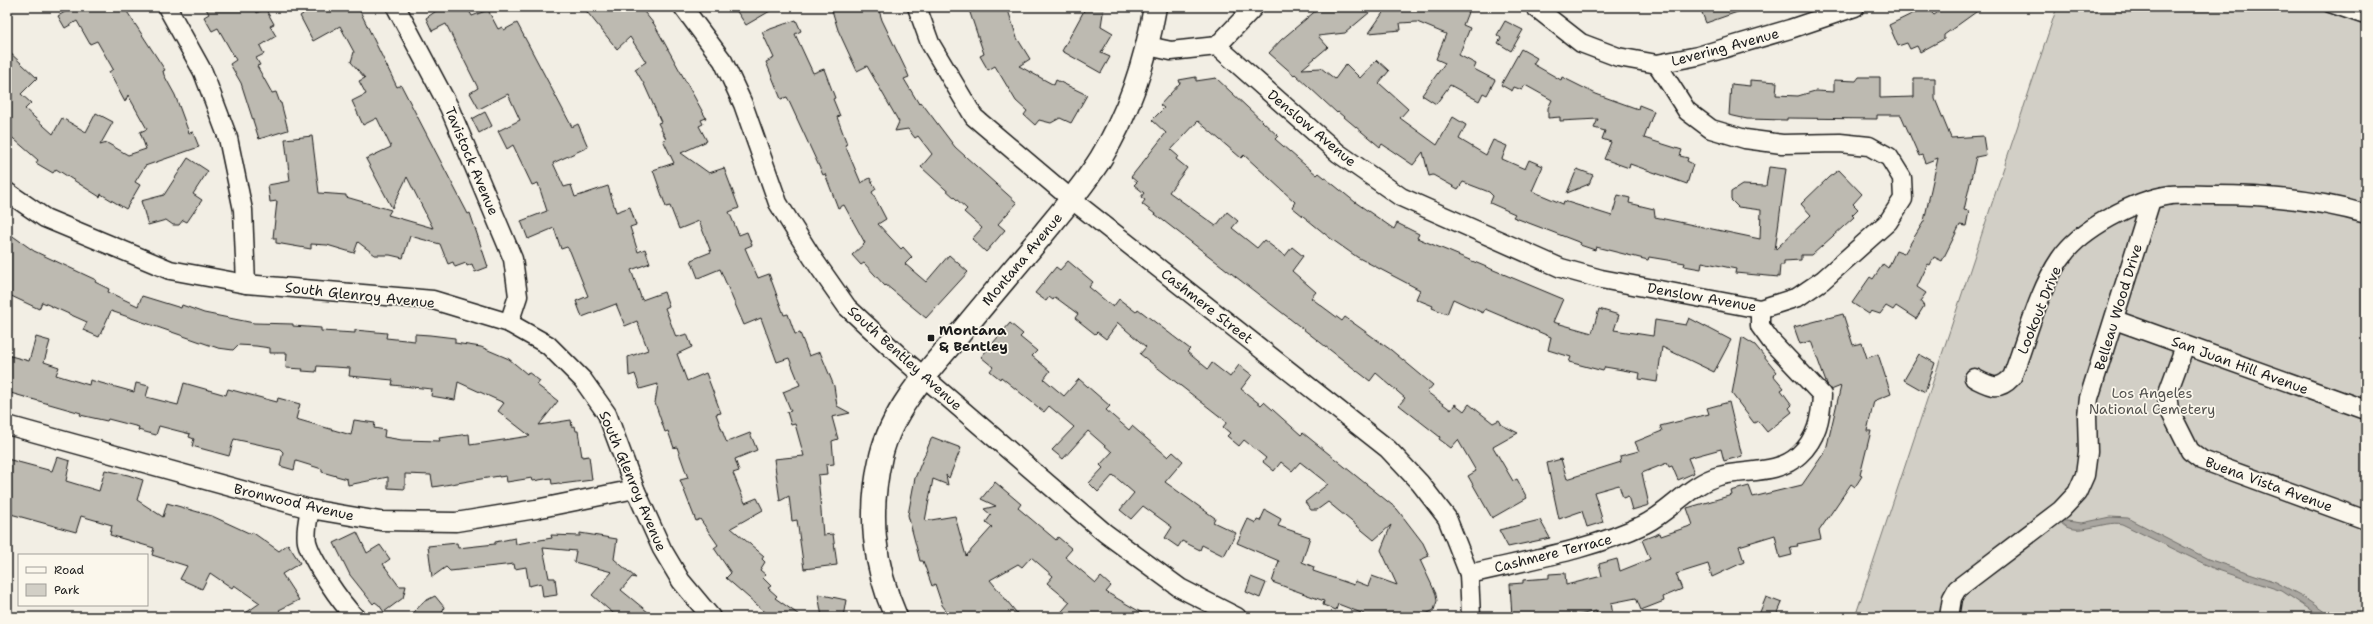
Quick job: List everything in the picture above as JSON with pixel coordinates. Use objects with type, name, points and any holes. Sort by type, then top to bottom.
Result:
[{"type":"street","points":[[167,7],[203,72],[228,138],[242,210],[246,284]]},
{"type":"street","name":"Tavistock Avenue","points":[[396,7],[449,107],[513,259],[518,296],[509,322]]},
{"type":"street","name":"South Bentley Avenue","points":[[683,7],[723,61],[743,104],[778,203],[812,257],[847,306],[923,377],[1105,532],[1180,588],[1237,617]]},
{"type":"street","name":"Cashmere Street","points":[[917,7],[930,43],[974,117],[1071,199],[1388,448],[1420,483],[1447,518],[1468,574],[1471,617]]},
{"type":"street","name":"Montana Avenue","points":[[896,617],[885,592],[878,567],[874,542],[874,507],[881,455],[894,424],[923,377],[1071,199],[1100,159],[1113,136],[1131,97],[1148,46],[1155,7]]},
{"type":"street","points":[[1148,46],[1170,51],[1217,46],[1254,7]]},
{"type":"street","name":"Levering Avenue","points":[[1535,7],[1581,43],[1618,57],[1657,64],[1698,56],[1790,30],[1855,7]]},
{"type":"street","name":"Denslow Avenue","points":[[1217,46],[1338,153],[1401,197],[1561,268],[1601,279],[1760,309],[1798,297],[1823,280],[1888,222],[1903,199],[1902,178],[1889,156],[1869,146],[1840,143],[1782,144],[1745,139],[1711,129],[1687,110],[1657,64]]},
{"type":"street","name":"South Glenroy Avenue","points":[[7,192],[45,218],[170,270],[246,284],[433,300],[509,322],[548,345],[583,380],[607,414],[635,489],[662,550],[680,581],[711,617]]},
{"type":"street","points":[[2151,200],[2171,196],[2268,195],[2341,206],[2366,214]]},
{"type":"street","name":"Belleau Wood Drive","points":[[1950,617],[1952,598],[1957,589],[2061,510],[2077,493],[2085,475],[2088,452],[2087,416],[2089,398],[2115,320],[2151,200]]},
{"type":"street","name":"Lookout Drive","points":[[1974,378],[1993,386],[2006,384],[2012,377],[2049,277],[2060,258],[2084,235],[2107,220],[2151,200]]},
{"type":"street","name":"Cashmere Terrace","points":[[1468,574],[1611,540],[1648,523],[1701,484],[1718,476],[1778,467],[1799,456],[1813,438],[1821,419],[1822,395],[1771,341],[1760,326],[1760,309]]},
{"type":"street","name":"San Juan Hill Avenue","points":[[2115,320],[2366,410]]},
{"type":"street","name":"Buena Vista Avenue","points":[[2185,346],[2167,395],[2169,409],[2190,451],[2202,460],[2366,520]]},
{"type":"street","name":"Bronwood Avenue","points":[[7,425],[310,509],[380,521],[456,522],[536,509],[635,489]]},
{"type":"street","points":[[310,509],[306,527],[308,543],[328,580],[347,609],[355,617]]},
{"type":"lane","points":[[2328,7],[2366,20]]},
{"type":"green space","name":"Los Angeles National Cemetery","points":[[2057,7],[2366,7],[2366,617],[1855,617]]},
{"type":"shaded area","points":[[2110,517],[2128,518],[2208,559],[2276,582],[2300,595],[2332,617],[2321,617],[2282,591],[2215,569],[2122,524],[2115,523],[2089,528],[2072,529],[2065,526],[2059,520],[2082,523]]},
{"type":"building","points":[[69,7],[124,7],[165,70],[163,71],[164,75],[175,95],[189,133],[193,132],[199,147],[145,166],[135,182],[140,185],[126,209],[101,194],[100,197],[56,169],[53,173],[36,163],[38,160],[7,133],[7,50],[37,78],[21,94],[31,103],[25,109],[53,134],[62,118],[86,132],[96,113],[113,122],[100,145],[107,143],[128,155],[146,149],[140,132],[147,129],[128,95],[125,102],[109,72],[113,69],[97,41],[90,44],[77,21],[65,28],[58,16],[70,9]]},
{"type":"building","points":[[205,7],[254,7],[257,13],[265,8],[274,24],[270,26],[276,36],[260,46],[264,54],[256,58],[260,65],[257,66],[272,93],[276,92],[281,103],[288,130],[259,139],[241,83],[230,64],[236,60],[218,28],[212,31],[204,17],[209,14]]},
{"type":"building","points":[[300,7],[358,7],[397,87],[401,85],[468,214],[470,213],[488,267],[475,272],[472,264],[467,266],[466,263],[455,267],[453,262],[448,264],[440,244],[410,236],[403,258],[390,255],[375,255],[358,242],[354,253],[327,245],[311,244],[311,249],[276,243],[276,238],[273,238],[277,201],[270,202],[268,185],[290,181],[285,139],[312,136],[319,193],[346,195],[346,197],[391,210],[388,215],[433,228],[407,177],[392,208],[366,159],[391,147],[377,118],[363,125],[352,101],[366,94],[359,81],[365,78],[351,62],[354,52],[340,26],[313,41],[300,16],[303,14]]},
{"type":"building","points":[[442,7],[467,7],[472,16],[488,10],[498,29],[502,27],[504,30],[517,23],[572,127],[578,124],[588,147],[553,163],[564,187],[571,185],[575,197],[608,186],[616,212],[630,207],[636,225],[630,227],[638,252],[645,249],[650,263],[631,270],[642,300],[664,292],[669,306],[665,308],[676,337],[687,334],[692,347],[677,354],[687,381],[706,373],[721,413],[716,414],[726,441],[727,442],[750,433],[757,450],[735,459],[739,471],[733,473],[745,503],[757,498],[763,510],[731,528],[764,556],[762,559],[765,562],[760,570],[766,575],[763,578],[771,586],[768,588],[777,596],[775,598],[802,617],[771,617],[726,578],[731,573],[714,548],[718,545],[700,519],[696,521],[680,480],[688,478],[677,447],[674,448],[668,431],[665,432],[655,403],[658,384],[640,389],[635,374],[629,376],[628,357],[648,350],[637,321],[625,326],[616,304],[582,317],[576,301],[588,296],[570,251],[567,247],[561,249],[554,228],[528,239],[521,221],[547,211],[538,183],[532,185],[513,145],[507,149],[498,131],[520,120],[508,94],[479,109],[470,93],[478,88],[446,24],[432,31],[426,18]]},
{"type":"building","points":[[583,7],[640,7],[654,24],[706,118],[701,120],[703,124],[699,126],[707,141],[681,153],[709,173],[724,168],[739,208],[729,212],[739,235],[747,232],[752,245],[745,248],[758,278],[769,274],[784,315],[788,314],[795,334],[800,333],[809,356],[820,352],[834,386],[837,406],[850,413],[832,417],[838,439],[832,441],[834,464],[826,465],[827,474],[818,475],[823,535],[833,534],[837,565],[804,569],[797,520],[792,521],[789,496],[780,501],[774,459],[804,456],[795,424],[791,425],[787,412],[791,411],[783,392],[800,385],[789,358],[777,362],[761,318],[744,325],[720,269],[698,278],[691,260],[711,252],[699,221],[679,229],[670,206],[666,207],[653,170],[674,163],[663,140],[666,139],[658,123],[661,122],[644,84],[635,69],[646,62],[630,37],[617,49]]},
{"type":"building","points":[[734,7],[777,7],[746,25]]},
{"type":"building","points":[[831,7],[878,7],[882,20],[909,77],[904,79],[919,104],[921,102],[955,147],[1017,203],[998,224],[1005,230],[986,252],[972,239],[982,228],[964,212],[967,209],[921,167],[932,154],[918,136],[915,138],[908,129],[895,131],[899,122],[867,66],[857,71],[838,30]]},
{"type":"building","points":[[968,7],[1007,7],[1017,38],[1030,59],[1019,66],[1054,85],[1056,80],[1087,95],[1071,123],[1060,118],[1051,123],[1039,120],[1035,125],[1024,115],[1027,111],[1016,101],[995,66],[988,70],[980,56],[984,54]]},
{"type":"building","points":[[1086,7],[1104,7],[1101,26],[1113,33],[1101,53],[1110,57],[1101,73],[1062,51]]},
{"type":"building","points":[[1376,7],[1345,33],[1318,36],[1328,47],[1302,69],[1321,68],[1335,79],[1346,64],[1360,78],[1377,60],[1389,71],[1379,83],[1408,109],[1400,118],[1437,145],[1453,117],[1466,125],[1459,139],[1486,155],[1493,140],[1507,146],[1502,159],[1525,169],[1529,160],[1543,166],[1532,191],[1563,204],[1564,201],[1612,216],[1618,195],[1630,198],[1629,203],[1654,209],[1655,217],[1760,239],[1761,210],[1738,207],[1731,200],[1731,192],[1742,185],[1766,186],[1769,167],[1786,169],[1775,250],[1811,215],[1801,204],[1829,177],[1839,170],[1862,194],[1853,204],[1858,209],[1852,215],[1854,217],[1812,255],[1801,255],[1801,260],[1784,261],[1784,265],[1780,265],[1779,277],[1735,273],[1736,269],[1702,262],[1701,269],[1684,266],[1685,263],[1649,257],[1648,260],[1596,247],[1595,250],[1580,245],[1581,243],[1513,217],[1515,214],[1490,203],[1493,196],[1489,192],[1463,182],[1458,189],[1433,175],[1429,176],[1423,152],[1413,165],[1382,144],[1380,147],[1338,112],[1337,113],[1295,74],[1294,75],[1269,53],[1281,40],[1319,8]]},
{"type":"building","points":[[1387,7],[1470,7],[1463,25],[1470,28],[1459,55],[1476,64],[1474,69],[1495,80],[1487,95],[1483,93],[1479,101],[1450,85],[1436,104],[1422,95],[1445,63],[1436,59],[1446,34],[1417,22],[1400,23],[1401,30],[1369,33]]},
{"type":"building","points":[[1708,7],[1746,7],[1746,9],[1706,23],[1701,10]]},
{"type":"building","points":[[1926,7],[1934,15],[1946,7],[1983,7],[1944,35],[1944,39],[1920,52],[1917,46],[1910,49],[1907,43],[1898,46],[1889,25]]},
{"type":"building","points":[[796,20],[801,31],[795,34],[813,73],[824,69],[840,116],[837,117],[847,144],[845,145],[861,183],[870,178],[876,189],[872,192],[886,219],[878,224],[901,249],[903,247],[912,257],[905,264],[926,282],[949,255],[968,272],[926,318],[886,285],[885,286],[864,263],[861,265],[852,255],[865,243],[844,205],[838,208],[825,174],[823,175],[787,97],[781,99],[766,62],[774,58],[762,32]]},
{"type":"building","points":[[1505,21],[1523,30],[1511,51],[1498,43],[1501,38],[1497,35]]},
{"type":"building","points":[[1521,49],[1537,58],[1533,64],[1561,80],[1562,77],[1596,94],[1638,109],[1639,105],[1654,111],[1644,138],[1682,150],[1680,156],[1688,158],[1687,161],[1693,164],[1687,184],[1630,164],[1629,168],[1604,159],[1611,142],[1602,139],[1605,131],[1594,128],[1598,119],[1560,121],[1560,117],[1548,118],[1548,108],[1552,100],[1525,85],[1522,90],[1514,87],[1512,91],[1501,85]]},
{"type":"building","points":[[1196,77],[1196,81],[1216,78],[1278,136],[1275,139],[1305,165],[1317,175],[1319,173],[1355,202],[1394,229],[1397,223],[1419,234],[1417,238],[1563,299],[1553,322],[1592,333],[1599,309],[1619,315],[1614,330],[1653,336],[1655,320],[1686,325],[1689,318],[1731,340],[1714,372],[1662,347],[1657,382],[1639,379],[1640,373],[1605,367],[1603,371],[1569,362],[1571,357],[1548,350],[1551,337],[1485,309],[1483,313],[1453,299],[1447,314],[1432,308],[1433,306],[1416,299],[1420,290],[1357,257],[1330,238],[1292,207],[1295,202],[1244,155],[1241,158],[1198,121],[1171,150],[1178,156],[1176,159],[1187,168],[1169,192],[1216,226],[1227,212],[1238,221],[1232,228],[1257,248],[1264,240],[1285,256],[1292,247],[1303,256],[1292,271],[1316,292],[1311,298],[1342,321],[1345,317],[1391,350],[1433,385],[1427,392],[1451,410],[1455,404],[1464,411],[1469,404],[1493,423],[1499,420],[1502,425],[1518,433],[1493,447],[1513,481],[1517,479],[1527,498],[1492,518],[1468,476],[1476,471],[1458,440],[1451,448],[1439,439],[1440,437],[1399,405],[1405,398],[1376,373],[1370,381],[1142,204],[1145,200],[1141,197],[1144,193],[1134,185],[1137,182],[1131,177],[1166,133],[1152,120],[1164,108],[1160,105],[1180,83],[1179,80]]},
{"type":"building","points":[[1859,77],[1880,77],[1880,98],[1914,97],[1914,78],[1935,78],[1935,99],[1951,138],[1983,136],[1986,155],[1976,157],[1964,210],[1969,211],[1966,226],[1960,225],[1942,261],[1934,257],[1930,265],[1928,264],[1917,287],[1926,293],[1920,301],[1924,306],[1916,319],[1896,306],[1893,310],[1886,306],[1880,314],[1871,311],[1869,314],[1852,303],[1870,277],[1873,279],[1883,264],[1888,268],[1896,251],[1904,254],[1924,221],[1938,158],[1925,163],[1922,155],[1919,156],[1901,115],[1877,115],[1877,119],[1787,118],[1787,120],[1747,119],[1729,115],[1731,84],[1750,86],[1750,80],[1777,82],[1776,95],[1798,96],[1815,91],[1834,92],[1834,80],[1856,81]]},
{"type":"building","points":[[485,112],[492,126],[479,133],[472,119]]},
{"type":"building","points":[[188,158],[208,171],[193,194],[202,200],[187,222],[183,220],[179,225],[173,225],[166,220],[148,225],[141,201],[164,195]]},
{"type":"building","points":[[1577,169],[1593,175],[1589,184],[1567,193]]},
{"type":"building","points":[[7,232],[34,251],[96,280],[95,282],[109,289],[108,292],[138,306],[142,296],[181,308],[182,305],[204,313],[254,323],[293,324],[293,326],[321,328],[321,331],[355,333],[355,330],[387,333],[386,338],[415,341],[415,334],[430,335],[455,338],[455,343],[481,347],[509,359],[527,374],[528,372],[540,381],[537,385],[558,401],[539,425],[571,420],[572,427],[575,426],[576,431],[578,431],[582,457],[589,456],[592,480],[552,484],[551,478],[533,481],[532,478],[507,482],[506,476],[499,476],[433,487],[431,475],[405,474],[405,489],[388,488],[388,477],[348,485],[347,479],[322,472],[322,469],[296,461],[294,470],[280,466],[283,452],[280,449],[234,439],[229,456],[192,446],[194,439],[189,437],[190,434],[159,426],[156,435],[138,430],[139,427],[108,419],[107,421],[80,415],[81,413],[7,392],[7,355],[29,361],[36,337],[50,341],[44,362],[59,367],[56,375],[89,385],[90,380],[134,392],[136,383],[149,386],[146,397],[178,405],[184,383],[226,395],[228,389],[277,402],[278,398],[300,404],[296,419],[351,435],[354,420],[375,423],[374,428],[385,430],[384,437],[402,440],[440,441],[439,438],[469,434],[470,445],[530,436],[498,411],[504,403],[458,382],[455,400],[431,396],[432,389],[392,385],[393,380],[349,376],[350,368],[317,366],[316,372],[302,371],[303,369],[286,368],[287,353],[270,353],[270,348],[256,346],[238,345],[233,350],[218,348],[111,311],[99,337],[83,330],[87,322],[42,302],[39,309],[7,294]]},
{"type":"building","points":[[1068,261],[1093,282],[1089,287],[1113,307],[1119,299],[1136,312],[1138,309],[1190,349],[1187,352],[1208,369],[1212,363],[1230,377],[1239,365],[1252,375],[1241,389],[1261,405],[1264,402],[1301,435],[1303,433],[1397,509],[1423,543],[1429,556],[1420,560],[1436,594],[1437,601],[1434,610],[1420,617],[1363,617],[1364,614],[1338,604],[1336,610],[1323,605],[1324,601],[1272,582],[1279,561],[1237,543],[1248,519],[1256,523],[1257,520],[1260,521],[1265,510],[1281,519],[1278,526],[1310,537],[1302,562],[1314,567],[1313,571],[1354,585],[1355,581],[1368,586],[1372,576],[1397,585],[1381,550],[1391,525],[1374,540],[1328,502],[1317,510],[1311,510],[1305,502],[1328,484],[1300,462],[1292,471],[1281,462],[1274,471],[1263,462],[1266,458],[1244,440],[1239,446],[1227,436],[1230,433],[1223,427],[1227,422],[1140,354],[1146,347],[1118,323],[1106,339],[1097,332],[1095,334],[1075,318],[1078,314],[1055,297],[1053,300],[1049,297],[1046,301],[1035,293],[1056,267],[1060,270]]},
{"type":"building","points":[[1843,314],[1853,345],[1862,343],[1867,358],[1878,354],[1891,394],[1874,401],[1867,431],[1871,431],[1860,475],[1862,476],[1855,487],[1851,484],[1819,531],[1821,539],[1790,547],[1792,555],[1780,558],[1775,535],[1739,546],[1744,562],[1712,577],[1708,564],[1676,574],[1682,589],[1663,597],[1664,601],[1641,610],[1636,598],[1611,603],[1613,615],[1604,617],[1597,617],[1596,611],[1571,617],[1512,617],[1510,584],[1523,583],[1523,580],[1549,578],[1549,574],[1565,573],[1566,585],[1602,576],[1599,564],[1617,559],[1620,571],[1650,559],[1642,540],[1660,533],[1661,536],[1693,525],[1687,508],[1732,495],[1731,491],[1749,486],[1753,497],[1802,485],[1826,450],[1841,386],[1831,390],[1827,385],[1811,341],[1800,344],[1794,327]]},
{"type":"building","points":[[1010,323],[1023,334],[1020,337],[1037,351],[1032,356],[1050,371],[1044,379],[1064,396],[1079,379],[1110,406],[1106,410],[1129,430],[1132,426],[1168,457],[1173,452],[1183,461],[1165,482],[1215,518],[1213,522],[1236,533],[1224,556],[1202,545],[1200,550],[1182,541],[1178,547],[1165,538],[1172,527],[1143,506],[1131,519],[1120,510],[1134,493],[1113,475],[1098,492],[1089,483],[1103,468],[1100,465],[1112,452],[1088,431],[1063,459],[1052,450],[1074,427],[1049,406],[1044,412],[1001,377],[1000,379],[990,371],[993,367],[981,357]]},
{"type":"building","points":[[1742,337],[1755,345],[1777,372],[1773,375],[1784,388],[1781,390],[1792,405],[1789,408],[1792,412],[1767,432],[1758,421],[1754,423],[1732,394]]},
{"type":"building","points":[[1919,354],[1935,363],[1925,392],[1904,380]]},
{"type":"building","points":[[1729,402],[1742,456],[1724,461],[1721,449],[1688,458],[1694,473],[1678,480],[1672,466],[1669,467],[1667,463],[1642,473],[1649,505],[1632,510],[1628,496],[1623,498],[1619,485],[1594,492],[1603,522],[1587,527],[1582,511],[1559,519],[1547,463],[1561,459],[1567,479],[1621,462],[1620,456],[1639,451],[1635,442],[1662,431],[1660,426],[1709,414],[1707,408]]},
{"type":"building","points":[[932,437],[961,448],[949,478],[946,475],[948,485],[933,479],[925,521],[955,516],[966,556],[992,527],[986,522],[991,515],[984,509],[996,506],[981,499],[995,482],[1021,504],[1018,508],[1056,540],[1058,537],[1072,549],[1065,557],[1096,583],[1101,577],[1111,586],[1106,592],[1149,617],[1057,617],[1070,602],[1047,583],[1053,576],[1031,557],[1022,567],[1018,564],[990,580],[1020,617],[951,617],[942,605],[935,584],[932,586],[923,561],[920,561],[908,515],[915,478]]},
{"type":"building","points":[[57,457],[70,461],[66,481],[99,491],[105,470],[128,475],[143,480],[137,500],[163,517],[167,503],[212,516],[251,534],[252,532],[279,551],[288,544],[300,563],[282,574],[299,600],[279,610],[284,617],[240,617],[260,603],[234,585],[232,588],[210,573],[202,589],[180,579],[187,566],[152,555],[154,548],[110,535],[112,525],[81,516],[76,532],[7,513],[7,459],[52,471]]},
{"type":"building","points":[[1540,520],[1550,538],[1508,547],[1499,530]]},
{"type":"building","points":[[357,532],[367,553],[380,545],[390,559],[383,564],[399,586],[406,586],[403,598],[384,612],[375,602],[373,604],[350,575],[334,543]]},
{"type":"building","points":[[580,533],[617,539],[614,559],[636,578],[632,577],[621,590],[654,617],[618,617],[608,609],[592,595],[612,572],[574,562],[576,551],[543,548],[549,578],[555,578],[557,595],[543,597],[541,583],[529,586],[526,567],[515,569],[514,564],[450,571],[446,567],[432,577],[428,546],[457,543],[458,548],[495,544],[495,542],[515,538],[516,544],[552,538],[551,535],[580,536]]},
{"type":"building","points":[[1251,577],[1266,583],[1260,598],[1246,592]]},
{"type":"building","points":[[818,594],[846,600],[843,617],[822,617]]},
{"type":"building","points":[[435,596],[444,607],[441,617],[410,617],[423,602]]},
{"type":"building","points":[[1766,597],[1782,603],[1776,617],[1758,617]]},
{"type":"place","name":"Montana & Bentley","points":[[931,338]]}]
